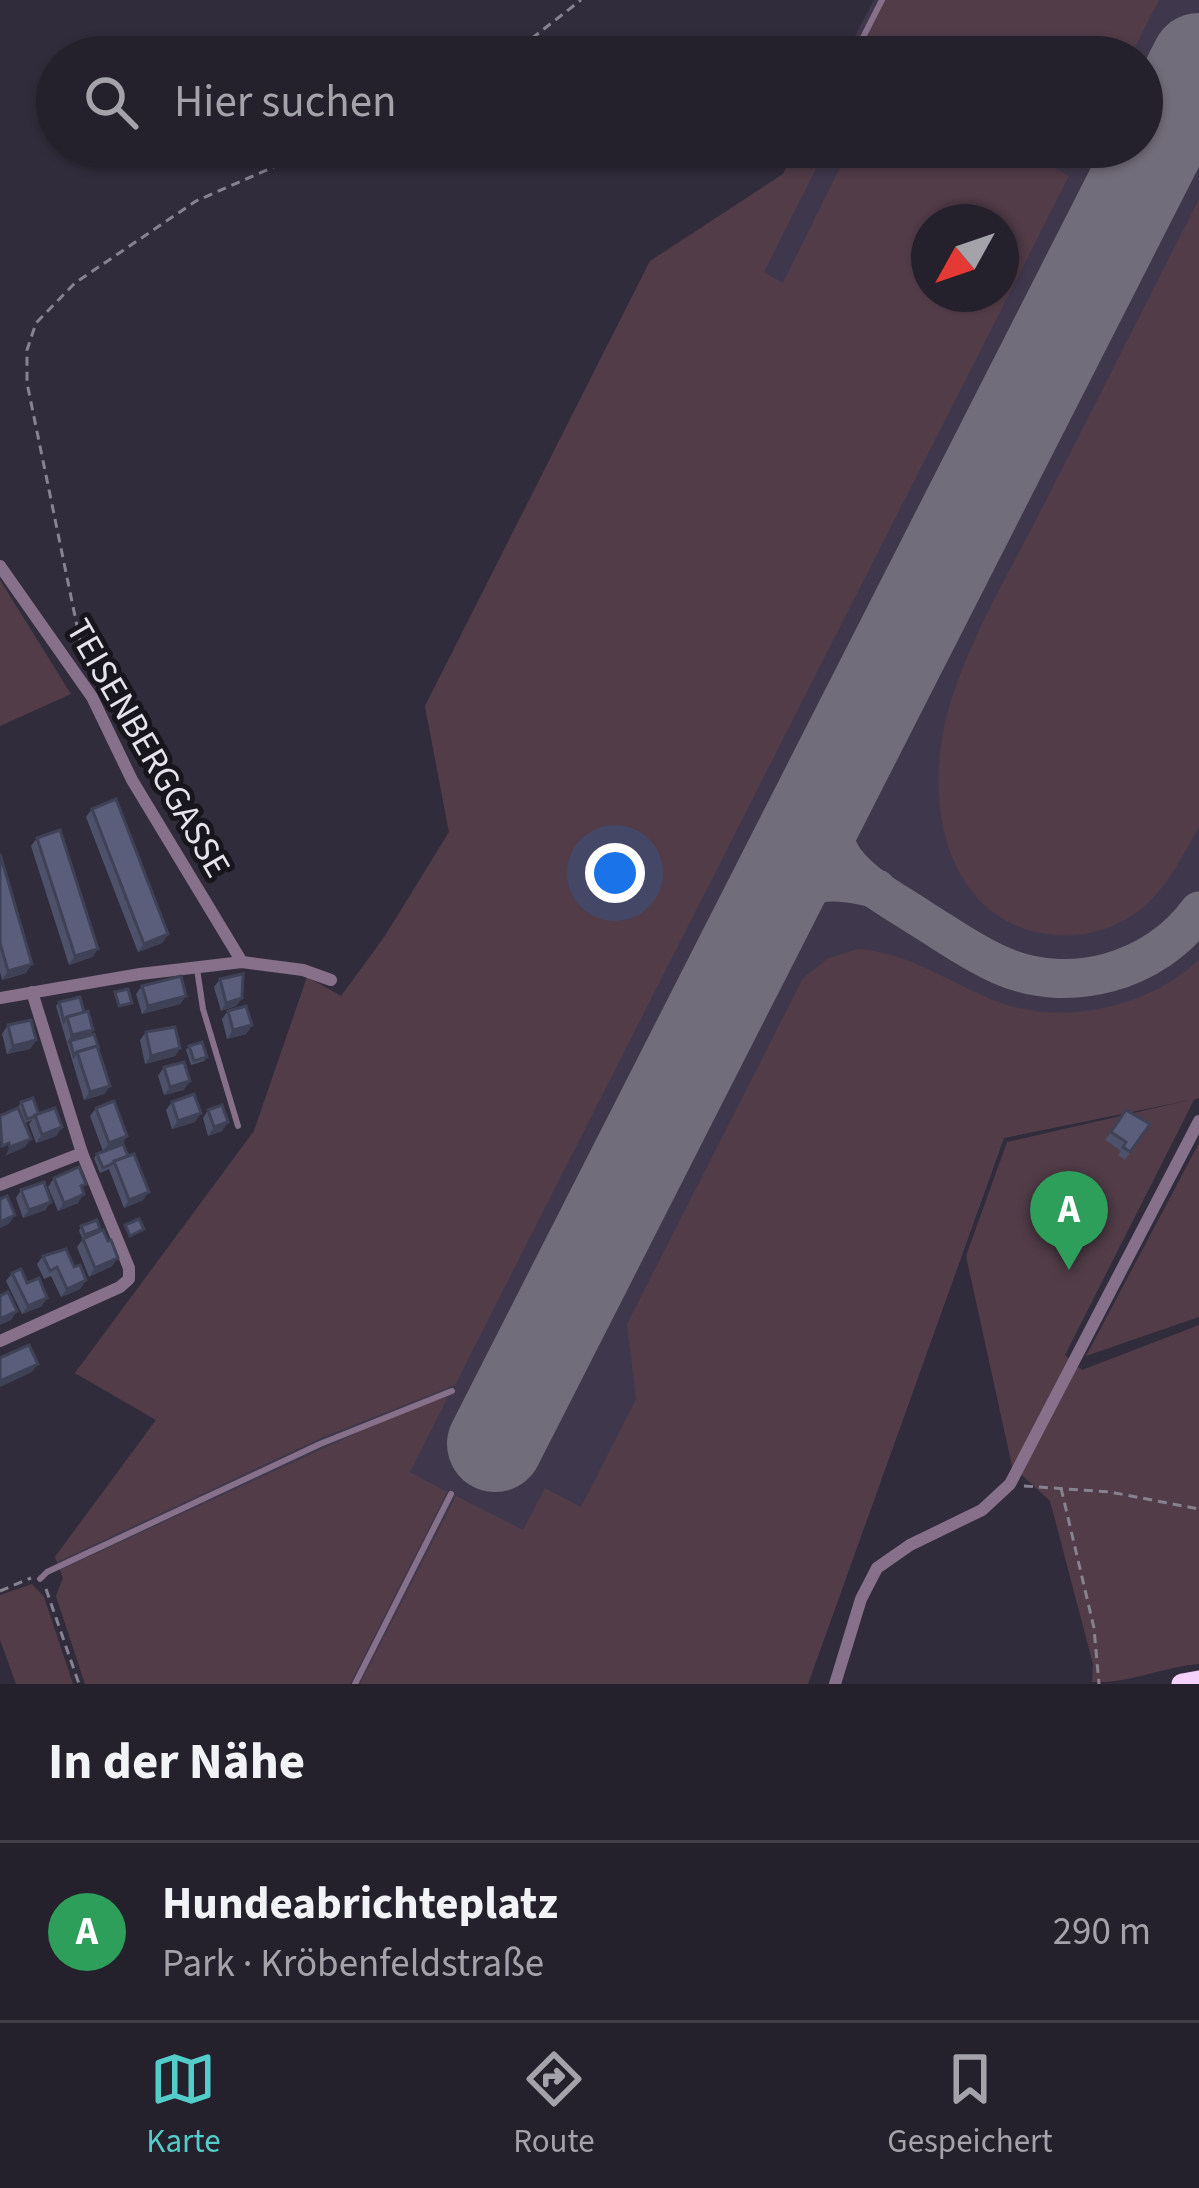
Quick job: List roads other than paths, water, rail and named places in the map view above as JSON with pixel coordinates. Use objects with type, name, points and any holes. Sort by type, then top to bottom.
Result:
[{"type":"highway","points":[[1182,1684],[1199,1681]]},
{"type":"street","name":"TEISENBERGGASSE","points":[[0,566],[92,697],[173,853],[242,962]]},
{"type":"street","points":[[0,998],[242,962],[303,970],[331,980]]},
{"type":"street","points":[[0,1341],[129,1279],[129,1268],[82,1153],[32,992]]},
{"type":"street","points":[[836,1684],[861,1599],[878,1568],[910,1545],[982,1510],[1010,1484],[1199,1121]]},
{"type":"street","points":[[0,1185],[82,1153]]},
{"type":"lane","points":[[864,36],[882,0]]},
{"type":"lane","points":[[197,969],[203,1009],[238,1126]]},
{"type":"lane","points":[[40,1579],[46,1572],[320,1444],[452,1391]]},
{"type":"lane","points":[[355,1684],[452,1494]]},
{"type":"place","name":"Hundeabrichteplatz","points":[[1069,1270]]}]
